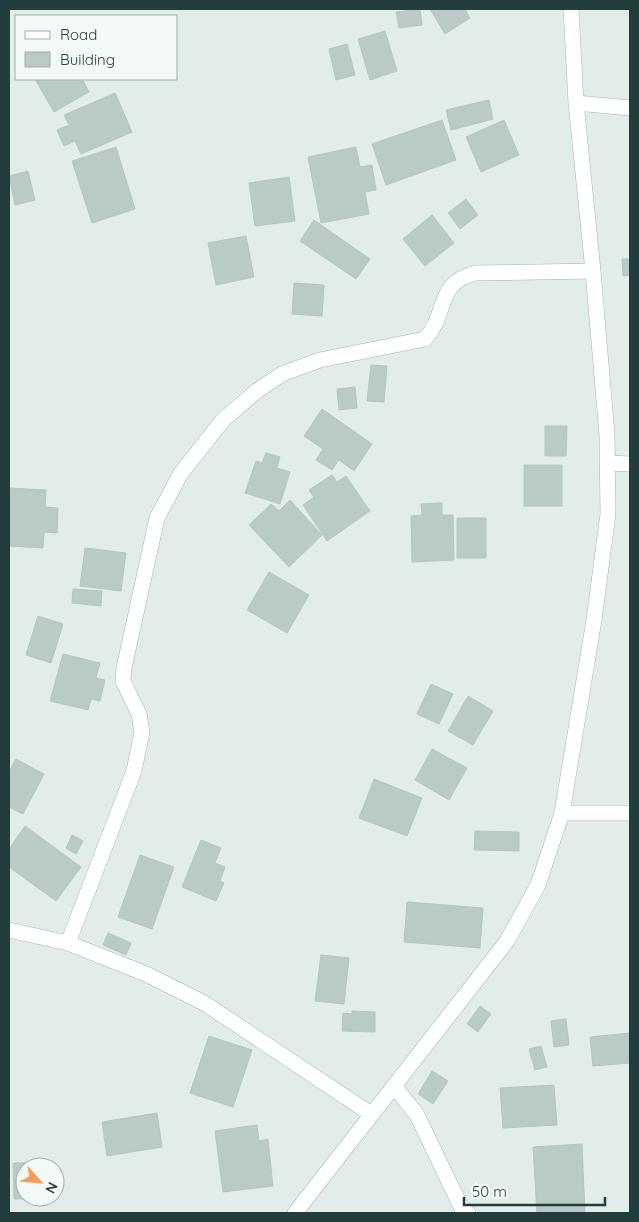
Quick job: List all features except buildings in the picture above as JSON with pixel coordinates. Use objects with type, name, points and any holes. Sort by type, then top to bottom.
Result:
[{"type":"street","points":[[295,1213],[507,941],[538,885],[562,812],[594,620],[608,514],[607,463],[593,271],[576,103],[571,9]]},
{"type":"street","points":[[576,103],[630,108]]},
{"type":"street","points":[[68,943],[134,771],[142,732],[139,714],[123,681],[124,668],[157,518],[181,473],[224,419],[258,390],[282,374],[320,360],[425,339],[434,330],[441,302],[455,282],[467,275],[476,273],[593,271]]},
{"type":"street","points":[[607,463],[630,464]]},
{"type":"street","points":[[562,812],[630,812]]},
{"type":"street","points":[[9,930],[68,943],[146,974],[204,1003],[371,1114]]},
{"type":"street","points":[[394,1086],[417,1115],[462,1209],[468,1213]]}]
